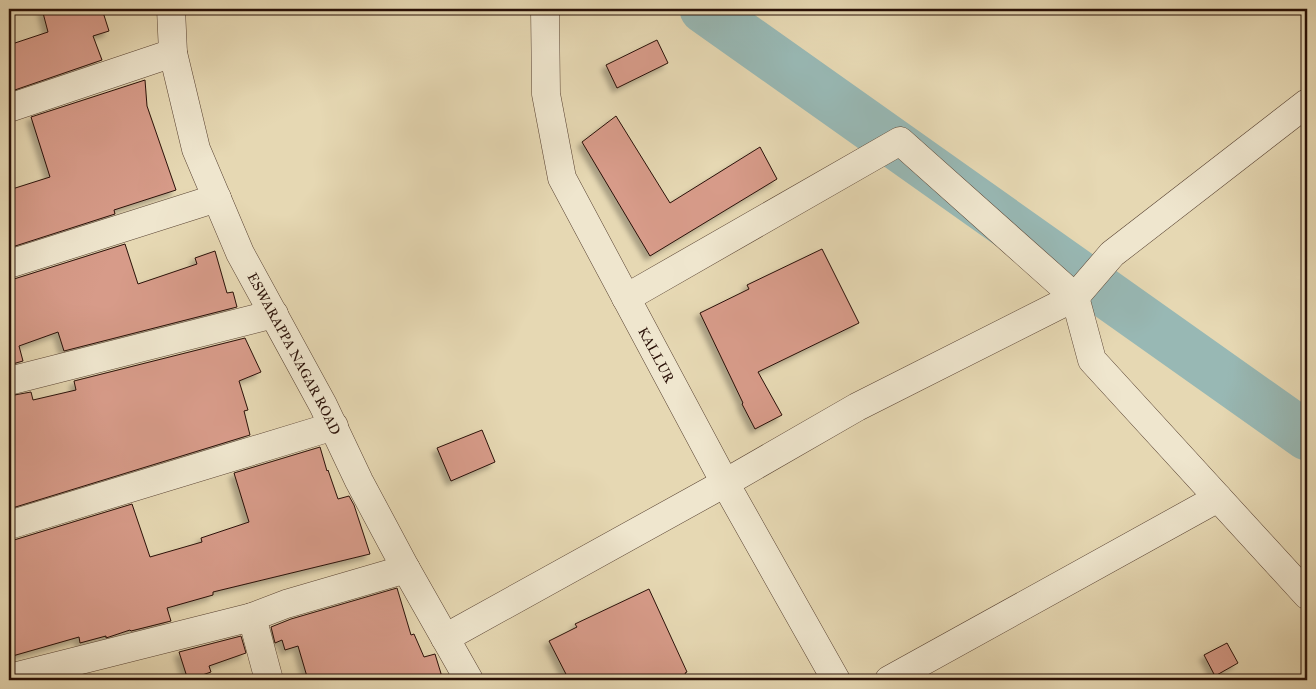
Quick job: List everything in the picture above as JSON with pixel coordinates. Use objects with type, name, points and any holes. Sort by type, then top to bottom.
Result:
[{"type":"street","name":"ESWARAPPA NAGAR ROAD","points":[[171,9],[173,53],[196,149],[240,253],[334,426],[359,481],[406,569],[469,680]]},
{"type":"street","name":"KALLUR","points":[[545,9],[546,94],[562,178],[725,483],[836,680]]},
{"type":"street","points":[[9,108],[173,53]]},
{"type":"street","points":[[445,638],[725,483],[857,406],[1075,297],[1112,254],[1307,103]]},
{"type":"street","points":[[626,298],[900,141],[1075,297],[1092,360],[1307,594]]},
{"type":"street","points":[[9,264],[217,198]]},
{"type":"street","points":[[9,381],[274,314]]},
{"type":"street","points":[[9,525],[334,426]]},
{"type":"street","points":[[890,680],[1218,498]]},
{"type":"street","points":[[9,678],[83,670],[252,617],[286,604],[406,569]]},
{"type":"street","points":[[252,617],[270,680]]},
{"type":"building","points":[[42,9],[102,9],[109,31],[93,36],[102,60],[9,92],[9,45],[48,32]]},
{"type":"building","points":[[657,40],[668,63],[617,88],[606,65]]},
{"type":"building","points":[[145,80],[147,106],[176,190],[114,210],[115,214],[9,248],[9,190],[50,177],[31,117]]},
{"type":"building","points":[[616,116],[670,203],[760,147],[777,179],[650,256],[582,142]]},
{"type":"building","points":[[125,244],[138,284],[197,264],[195,258],[215,251],[227,293],[233,292],[237,307],[64,351],[58,332],[19,346],[23,361],[9,365],[9,279]]},
{"type":"building","points":[[822,249],[859,323],[758,372],[782,415],[755,429],[700,313],[749,289],[747,285]]},
{"type":"building","points":[[245,338],[261,372],[239,381],[248,410],[244,411],[250,435],[9,509],[9,396],[31,392],[33,400],[76,390],[74,381]]},
{"type":"building","points":[[482,430],[495,462],[451,481],[437,448]]},
{"type":"building","points":[[320,447],[338,499],[349,496],[354,505],[370,554],[213,592],[213,595],[167,608],[171,621],[80,643],[79,637],[9,657],[9,540],[132,504],[150,557],[202,542],[201,538],[249,522],[234,473]]},
{"type":"building","points":[[397,588],[411,635],[414,634],[424,657],[435,654],[443,680],[308,680],[298,646],[285,650],[282,640],[275,643],[271,627],[291,619]]},
{"type":"building","points":[[649,589],[687,672],[685,673],[688,680],[569,680],[549,641],[577,627],[575,624]]},
{"type":"building","points":[[241,636],[246,653],[209,666],[211,672],[188,680],[179,652]]},
{"type":"building","points":[[1227,643],[1238,663],[1215,676],[1204,655]]},
{"type":"waterway","points":[[704,9],[1307,436]]}]
